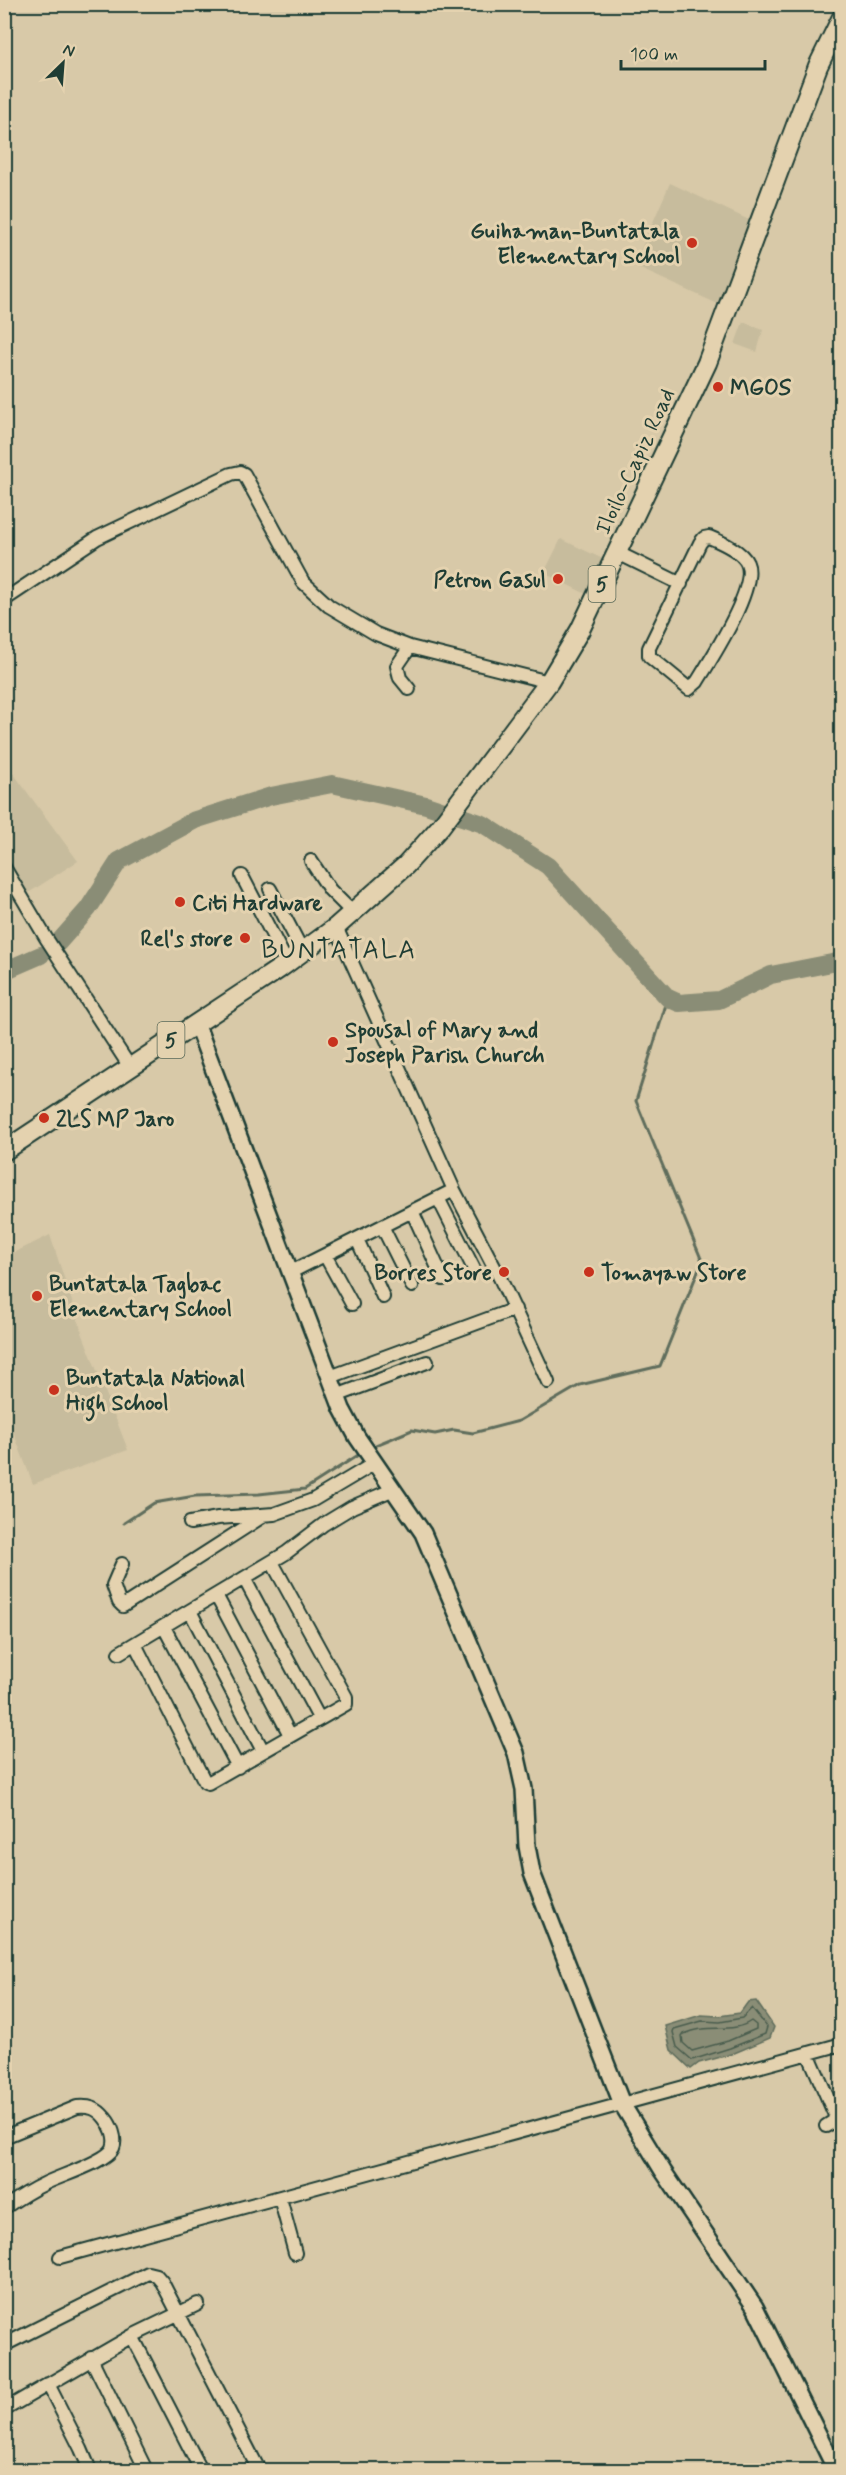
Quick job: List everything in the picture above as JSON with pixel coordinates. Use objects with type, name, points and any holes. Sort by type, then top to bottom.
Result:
[{"type":"main road","name":"Iloilo-Capiz Road","points":[[336,927],[406,865],[440,827],[549,682],[580,630],[707,363],[818,66],[842,17]]},
{"type":"main road","name":"5","points":[[4,1151],[287,963],[336,927]]},
{"type":"street","points":[[4,600],[97,538],[231,474],[240,472],[244,474],[303,582],[329,606],[376,634],[410,647],[549,682]]},
{"type":"street","points":[[706,537],[730,548],[745,560],[748,566],[737,612],[697,682],[689,689],[648,654],[681,584],[700,543],[706,537]]},
{"type":"street","points":[[618,553],[681,584]]},
{"type":"street","points":[[409,689],[400,678],[397,666],[410,647]]},
{"type":"street","points":[[311,861],[330,890],[352,912]]},
{"type":"street","points":[[4,867],[46,938],[130,1067]]},
{"type":"street","points":[[242,876],[287,963]]},
{"type":"street","points":[[270,889],[303,952]]},
{"type":"street","points":[[336,927],[454,1190],[515,1309],[548,1382]]},
{"type":"street","points":[[196,1023],[336,1396],[357,1437],[423,1533],[516,1753],[524,1789],[527,1846],[532,1873],[622,2104],[663,2171],[755,2307],[836,2470]]},
{"type":"street","points":[[289,1274],[454,1190]]},
{"type":"street","points":[[438,1198],[474,1269]]},
{"type":"street","points":[[412,1211],[443,1279]]},
{"type":"street","points":[[382,1226],[412,1286]]},
{"type":"street","points":[[357,1239],[383,1297]]},
{"type":"street","points":[[325,1255],[352,1304]]},
{"type":"street","points":[[330,1377],[515,1309]]},
{"type":"street","points":[[336,1396],[427,1362]]},
{"type":"street","points":[[122,1564],[113,1585],[119,1602],[123,1606],[263,1516],[313,1500],[373,1460]]},
{"type":"street","points":[[119,1653],[272,1562],[324,1524],[352,1507],[394,1489]]},
{"type":"street","points":[[190,1523],[218,1518],[263,1516]]},
{"type":"street","points":[[135,1644],[205,1782],[212,1782],[346,1704],[346,1697],[272,1562]]},
{"type":"street","points":[[244,1578],[319,1718]]},
{"type":"street","points":[[216,1595],[290,1735]]},
{"type":"street","points":[[190,1611],[263,1751]]},
{"type":"street","points":[[164,1626],[238,1767]]},
{"type":"street","points":[[60,2257],[842,2044]]},
{"type":"street","points":[[808,2053],[835,2115],[834,2121],[826,2126]]},
{"type":"street","points":[[4,2137],[77,2108],[89,2106],[100,2112],[110,2124],[114,2138],[113,2149],[104,2157],[43,2184],[4,2208]]},
{"type":"street","points":[[280,2198],[295,2253]]},
{"type":"street","points":[[4,2345],[148,2273],[156,2275],[162,2282],[259,2470]]},
{"type":"street","points":[[4,2410],[91,2358],[198,2304]]},
{"type":"street","points":[[132,2336],[201,2470]]},
{"type":"street","points":[[91,2358],[146,2470]]},
{"type":"street","points":[[48,2384],[90,2470]]},
{"type":"shaded area","name":"Guihaman-Buntatala Elementary School","points":[[670,183],[749,220],[718,304],[634,266]]},
{"type":"shaded area","points":[[743,322],[763,330],[757,352],[735,344]]},
{"type":"shaded area","points":[[561,539],[603,559],[586,594],[544,573]]},
{"type":"shaded area","points":[[5,762],[78,861],[5,908]]},
{"type":"shaded area","name":"Buntatala National High School","points":[[50,1235],[83,1335],[128,1450],[33,1484],[5,1410],[5,1257]]},
{"type":"water","points":[[756,2001],[774,2027],[770,2038],[732,2054],[699,2063],[691,2069],[671,2050],[665,2026],[701,2015],[719,2016],[740,2013],[748,2002]]},
{"type":"waterway","points":[[58,943],[88,909],[119,861],[195,820],[271,796],[332,784],[426,805],[483,824],[548,866],[668,998],[679,1003],[719,1000],[771,975],[842,961]]},
{"type":"waterway","points":[[4,971],[41,955]]},
{"type":"waterway","points":[[371,1447],[412,1430],[435,1434],[454,1430],[473,1433],[519,1421],[580,1385],[660,1366],[702,1261],[636,1101],[668,998]]},
{"type":"waterway","points":[[124,1523],[154,1503],[195,1496],[259,1494],[305,1489],[363,1452]]},
{"type":"place","name":"Guihaman-Buntatala Elementary School","points":[[692,243]]},
{"type":"place","name":"MGOS","points":[[718,387]]},
{"type":"place","name":"Petron Gasul","points":[[558,579]]},
{"type":"place","name":"Citi Hardware","points":[[180,902]]},
{"type":"place","name":"Rel's store","points":[[245,938]]},
{"type":"place","name":"Spousal of Mary and Joseph Parish Church","points":[[333,1042]]},
{"type":"place","name":"2LS MP Jaro","points":[[44,1118]]},
{"type":"place","name":"Borres Store","points":[[504,1272]]},
{"type":"place","name":"Tomayaw Store","points":[[589,1272]]},
{"type":"place","name":"Buntatala Tagbac Elementary School","points":[[37,1296]]},
{"type":"place","name":"Buntatala National High School","points":[[54,1390]]},
{"type":"district","name":"BUNTATALA","points":[[339,949]]}]
